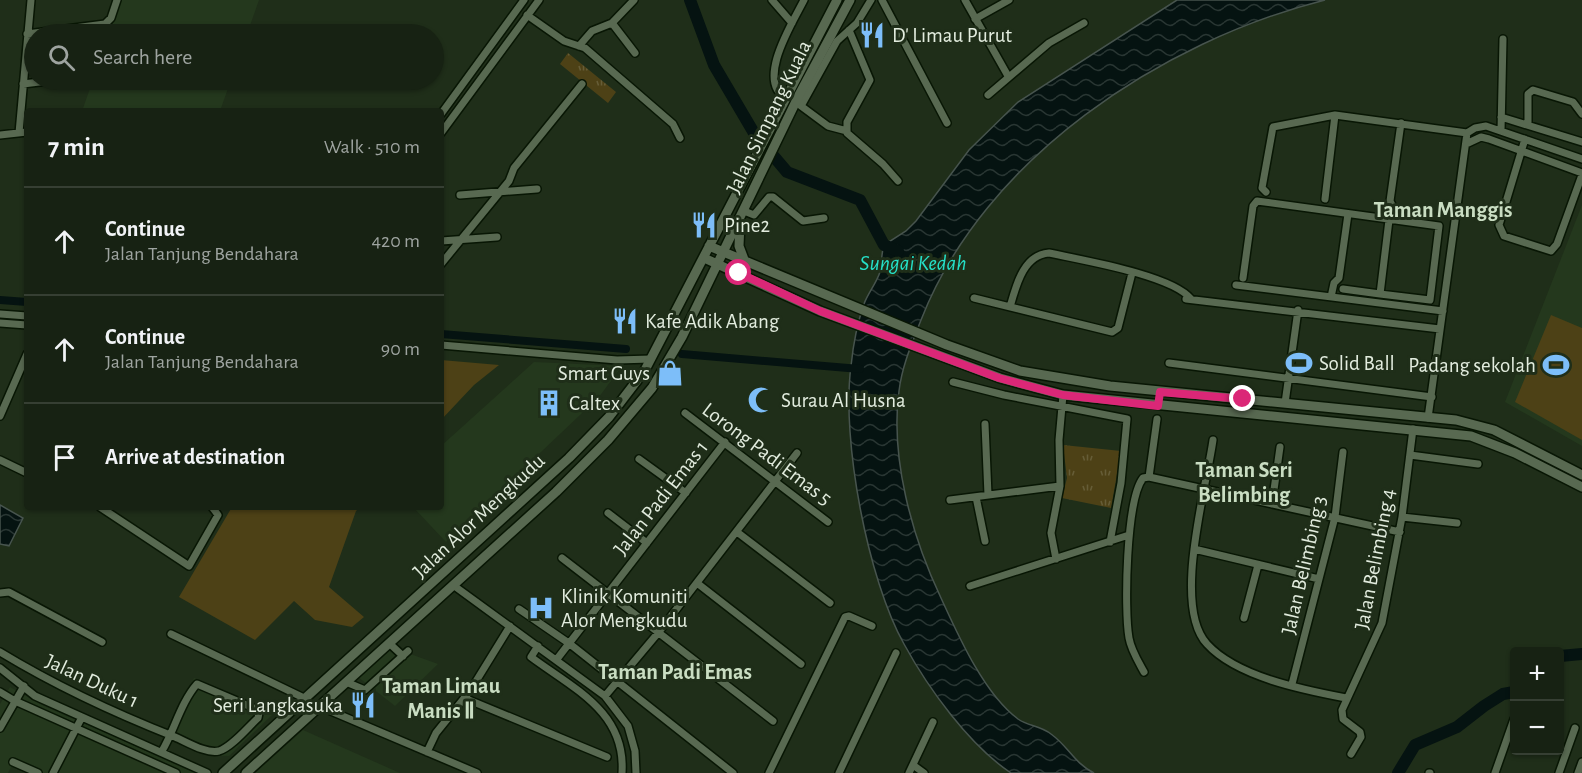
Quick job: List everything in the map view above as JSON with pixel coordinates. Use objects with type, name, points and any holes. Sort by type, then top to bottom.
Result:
[{"type":"main road","name":"Jalan Simpang Kuala","points":[[709,246],[813,42],[837,0]]},
{"type":"main road","name":"Jalan Simpang Kuala","points":[[724,252],[767,161],[797,106],[823,48],[850,0]]},
{"type":"main road","points":[[742,214],[739,246],[745,262]]},
{"type":"main road","points":[[709,246],[992,363],[1031,374],[1160,392],[1456,420],[1494,430],[1582,476]]},
{"type":"main road","name":"Jalan Alor Mengkudu","points":[[223,773],[426,589],[609,417],[634,387],[651,359],[709,246]]},
{"type":"main road","name":"Jalan Alor Mengkudu","points":[[246,773],[556,492],[615,431],[662,373],[724,252]]},
{"type":"main road","points":[[704,258],[820,311],[1021,385],[1063,395],[1158,406],[1456,434],[1488,441],[1582,487]]},
{"type":"main road","points":[[710,280],[721,275],[739,273]]},
{"type":"main road","points":[[1158,406],[1160,392]]},
{"type":"main road","points":[[426,589],[437,588],[439,597]]},
{"type":"street","points":[[28,24],[31,0]]},
{"type":"street","points":[[105,24],[111,18],[117,0]]},
{"type":"street","points":[[444,110],[524,0]]},
{"type":"street","points":[[444,129],[539,0]]},
{"type":"street","points":[[579,46],[595,28],[612,23],[634,0]]},
{"type":"street","points":[[772,0],[792,23]]},
{"type":"street","points":[[786,98],[774,86],[773,68],[804,0]]},
{"type":"street","points":[[871,0],[857,24],[837,41],[797,106],[828,126],[847,131],[898,181]]},
{"type":"street","points":[[882,0],[946,123]]},
{"type":"street","points":[[964,0],[1008,76]]},
{"type":"street","points":[[975,19],[1009,0]]},
{"type":"street","points":[[527,15],[564,41],[579,46],[673,124],[680,138]]},
{"type":"street","points":[[612,23],[635,52]]},
{"type":"street","points":[[988,95],[1049,44],[1084,23]]},
{"type":"street","points":[[847,131],[847,122],[870,80],[849,30]]},
{"type":"street","points":[[1501,131],[1503,39]]},
{"type":"street","points":[[0,135],[23,133],[24,72]]},
{"type":"street","points":[[444,260],[501,192],[514,168],[582,84]]},
{"type":"street","points":[[1528,125],[1528,94],[1533,90],[1573,102],[1582,114]]},
{"type":"street","points":[[1325,199],[1335,115]]},
{"type":"street","points":[[1266,192],[1262,188],[1273,127],[1335,115],[1467,133],[1483,126],[1582,159]]},
{"type":"street","points":[[1501,117],[1582,142]]},
{"type":"street","points":[[1393,207],[1390,201],[1401,123]]},
{"type":"street","points":[[1428,418],[1467,133]]},
{"type":"street","points":[[1466,144],[1481,137],[1521,150],[1582,174],[1557,244],[1551,251],[1504,236],[1499,225],[1521,150],[1526,139]]},
{"type":"street","points":[[460,195],[537,189]]},
{"type":"street","points":[[742,214],[754,215],[773,197],[803,221],[824,218]]},
{"type":"street","points":[[1243,278],[1254,202],[1439,226],[1430,300],[1343,289]]},
{"type":"street","points":[[1342,298],[1343,289],[1339,278],[1348,214]]},
{"type":"street","points":[[1380,294],[1389,220]]},
{"type":"street","points":[[444,241],[497,237]]},
{"type":"street","points":[[1010,307],[1021,273],[1035,257],[1042,253],[1096,263],[1159,279],[1187,293],[1189,299],[1298,310],[1440,329]]},
{"type":"street","points":[[974,298],[1112,332],[1118,328],[1132,273]]},
{"type":"street","points":[[1331,297],[1334,283],[1339,278]]},
{"type":"street","points":[[1236,285],[1443,311]]},
{"type":"street","points":[[1285,403],[1298,310]]},
{"type":"street","points":[[0,314],[24,316]]},
{"type":"street","points":[[0,323],[24,325]]},
{"type":"street","points":[[444,345],[617,360],[651,359]]},
{"type":"street","points":[[0,416],[24,361]]},
{"type":"street","points":[[1168,363],[1174,366],[1432,397]]},
{"type":"street","points":[[953,382],[1127,419],[1123,471],[1110,542]]},
{"type":"street","points":[[1056,559],[1051,533],[1060,486],[1059,440],[1063,395]]},
{"type":"street","name":"Lorong Padi Emas 5","points":[[685,413],[828,522]]},
{"type":"street","points":[[1149,477],[1157,419]]},
{"type":"street","points":[[985,424],[988,495]]},
{"type":"street","name":"Jalan Belimbing 4","points":[[1346,698],[1380,632],[1400,531],[1413,429]]},
{"type":"street","points":[[1213,440],[1194,549],[1192,613],[1206,643],[1241,668],[1346,698],[1342,710],[1343,719],[1360,732],[1361,737],[1351,754]]},
{"type":"street","name":"Jalan Padi Emas 1","points":[[557,659],[724,442]]},
{"type":"street","points":[[1272,504],[1280,447]]},
{"type":"street","name":"Jalan Belimbing 3","points":[[1292,684],[1335,517],[1343,452]]},
{"type":"street","points":[[605,696],[658,633],[797,453]]},
{"type":"street","points":[[1410,454],[1478,464]]},
{"type":"street","points":[[639,459],[686,493]]},
{"type":"street","points":[[0,460],[24,472]]},
{"type":"street","points":[[1144,672],[1132,649],[1126,620],[1129,535],[1139,485],[1143,478],[1149,477],[1400,531]]},
{"type":"street","points":[[950,500],[1060,486]]},
{"type":"street","points":[[976,497],[985,541]]},
{"type":"street","points":[[105,510],[189,566],[218,515],[214,510]]},
{"type":"street","points":[[608,513],[647,543]]},
{"type":"street","points":[[1402,517],[1457,524]]},
{"type":"street","points":[[737,532],[830,603]]},
{"type":"street","points":[[970,586],[1129,535]]},
{"type":"street","points":[[1194,549],[1319,579]]},
{"type":"street","points":[[562,558],[774,721]]},
{"type":"street","points":[[1244,618],[1258,565]]},
{"type":"street","points":[[697,583],[801,664]]},
{"type":"street","points":[[453,585],[605,696],[628,726],[635,751],[636,773]]},
{"type":"street","points":[[0,593],[9,592],[102,642]]},
{"type":"street","points":[[519,609],[570,644],[616,683],[734,773]]},
{"type":"street","points":[[769,773],[845,617],[849,616],[872,626]]},
{"type":"street","points":[[428,752],[439,728],[464,698],[510,626]]},
{"type":"street","points":[[171,634],[306,699]]},
{"type":"street","points":[[346,682],[365,690],[405,653],[389,643]]},
{"type":"street","points":[[538,646],[531,657],[602,710],[616,732],[621,748],[621,773]]},
{"type":"street","name":"Jalan Duku 1","points":[[0,652],[68,690],[172,736],[209,750],[220,751],[258,718],[259,713],[245,704],[197,684],[172,736]]},
{"type":"street","points":[[839,773],[896,653]]},
{"type":"street","points":[[0,668],[35,696],[207,773]]},
{"type":"street","points":[[0,728],[24,687]]},
{"type":"street","points":[[1,695],[176,773]]},
{"type":"street","points":[[464,698],[607,757]]},
{"type":"street","points":[[320,706],[477,773]]},
{"type":"street","points":[[53,773],[82,717]]},
{"type":"street","points":[[909,773],[933,722]]},
{"type":"street","points":[[1559,773],[1575,728]]},
{"type":"street","points":[[1495,773],[1510,732]]},
{"type":"street","points":[[162,752],[172,736]]},
{"type":"street","points":[[13,762],[38,773]]},
{"type":"street","points":[[1578,773],[1582,762]]},
{"type":"street","points":[[913,765],[924,773]]},
{"type":"shaded area","points":[[121,0],[259,0],[251,24],[113,24]]},
{"type":"shaded area","points":[[89,90],[227,90],[221,108],[83,108]]},
{"type":"shaded area","points":[[1582,205],[1582,446],[1505,402]]},
{"type":"shaded area","points":[[534,362],[622,366],[599,397],[446,542],[416,510],[444,510],[444,443]]},
{"type":"shaded area","points":[[391,647],[438,664],[395,706],[358,677]]},
{"type":"shaded area","points":[[194,678],[273,714],[229,756],[207,755],[167,738]]},
{"type":"shaded area","points":[[10,687],[44,706],[197,773],[28,773],[12,765],[8,773],[0,773],[0,704]]},
{"type":"shaded area","points":[[303,730],[400,773],[255,773]]},
{"type":"green space","points":[[568,53],[616,92],[608,103],[560,64]]},
{"type":"green space","name":"Padang sekolah","points":[[1551,315],[1582,328],[1582,440],[1515,402]]},
{"type":"green space","points":[[444,360],[499,365],[474,385],[444,417]]},
{"type":"green space","points":[[1063,445],[1121,451],[1111,508],[1062,498],[1067,478]]},
{"type":"green space","points":[[230,510],[357,510],[329,587],[364,617],[352,627],[315,620],[294,601],[255,640],[179,597]]},
{"type":"water","name":"Sungai Kedah","points":[[1177,0],[1325,0],[1263,19],[1202,45],[1142,77],[1086,115],[1034,158],[988,207],[950,261],[921,320],[900,382],[897,417],[898,443],[906,497],[930,574],[955,629],[983,679],[1006,708],[1018,719],[1051,734],[1081,764],[1094,773],[1011,773],[980,747],[937,697],[904,644],[879,584],[860,509],[850,432],[851,366],[859,319],[880,272],[884,245],[906,231],[916,221],[969,150],[1018,102]]},
{"type":"water","points":[[0,505],[23,518],[9,546],[0,544]]},
{"type":"waterway","points":[[690,0],[714,65],[754,133],[787,172],[860,200],[884,245],[898,251]]},
{"type":"waterway","points":[[0,300],[24,302]]},
{"type":"waterway","points":[[444,334],[626,349]]},
{"type":"waterway","points":[[682,354],[860,369]]},
{"type":"waterway","points":[[1564,656],[1582,654]]},
{"type":"waterway","points":[[1398,773],[1415,745],[1457,727],[1484,706],[1503,694],[1510,693]]},
{"type":"place","name":"D' Limau Purut","points":[[872,35]]},
{"type":"place","name":"Pine2","points":[[704,225]]},
{"type":"place","name":"Kafe Adik Abang","points":[[625,321]]},
{"type":"place","name":"Solid Ball","points":[[1299,363]]},
{"type":"place","name":"Padang sekolah","points":[[1556,365]]},
{"type":"place","name":"Smart Guys","points":[[670,373]]},
{"type":"place","name":"Surau Al Husna","points":[[761,400]]},
{"type":"place","name":"Caltex","points":[[549,403]]},
{"type":"place","name":"Klinik Komuniti Alor Mengkudu","points":[[541,608]]},
{"type":"place","name":"Seri Langkasuka","points":[[363,705]]},
{"type":"district","name":"Taman Manggis","points":[[1443,210]]},
{"type":"district","name":"Taman Seri Belimbing","points":[[1244,482]]},
{"type":"district","name":"Taman Padi Emas","points":[[675,672]]},
{"type":"district","name":"Taman Limau Manis Ⅱ","points":[[441,698]]},
{"type":"route","points":[[739,273],[820,311],[1021,385],[1063,395],[1158,406],[1160,392],[1243,399]]}]
